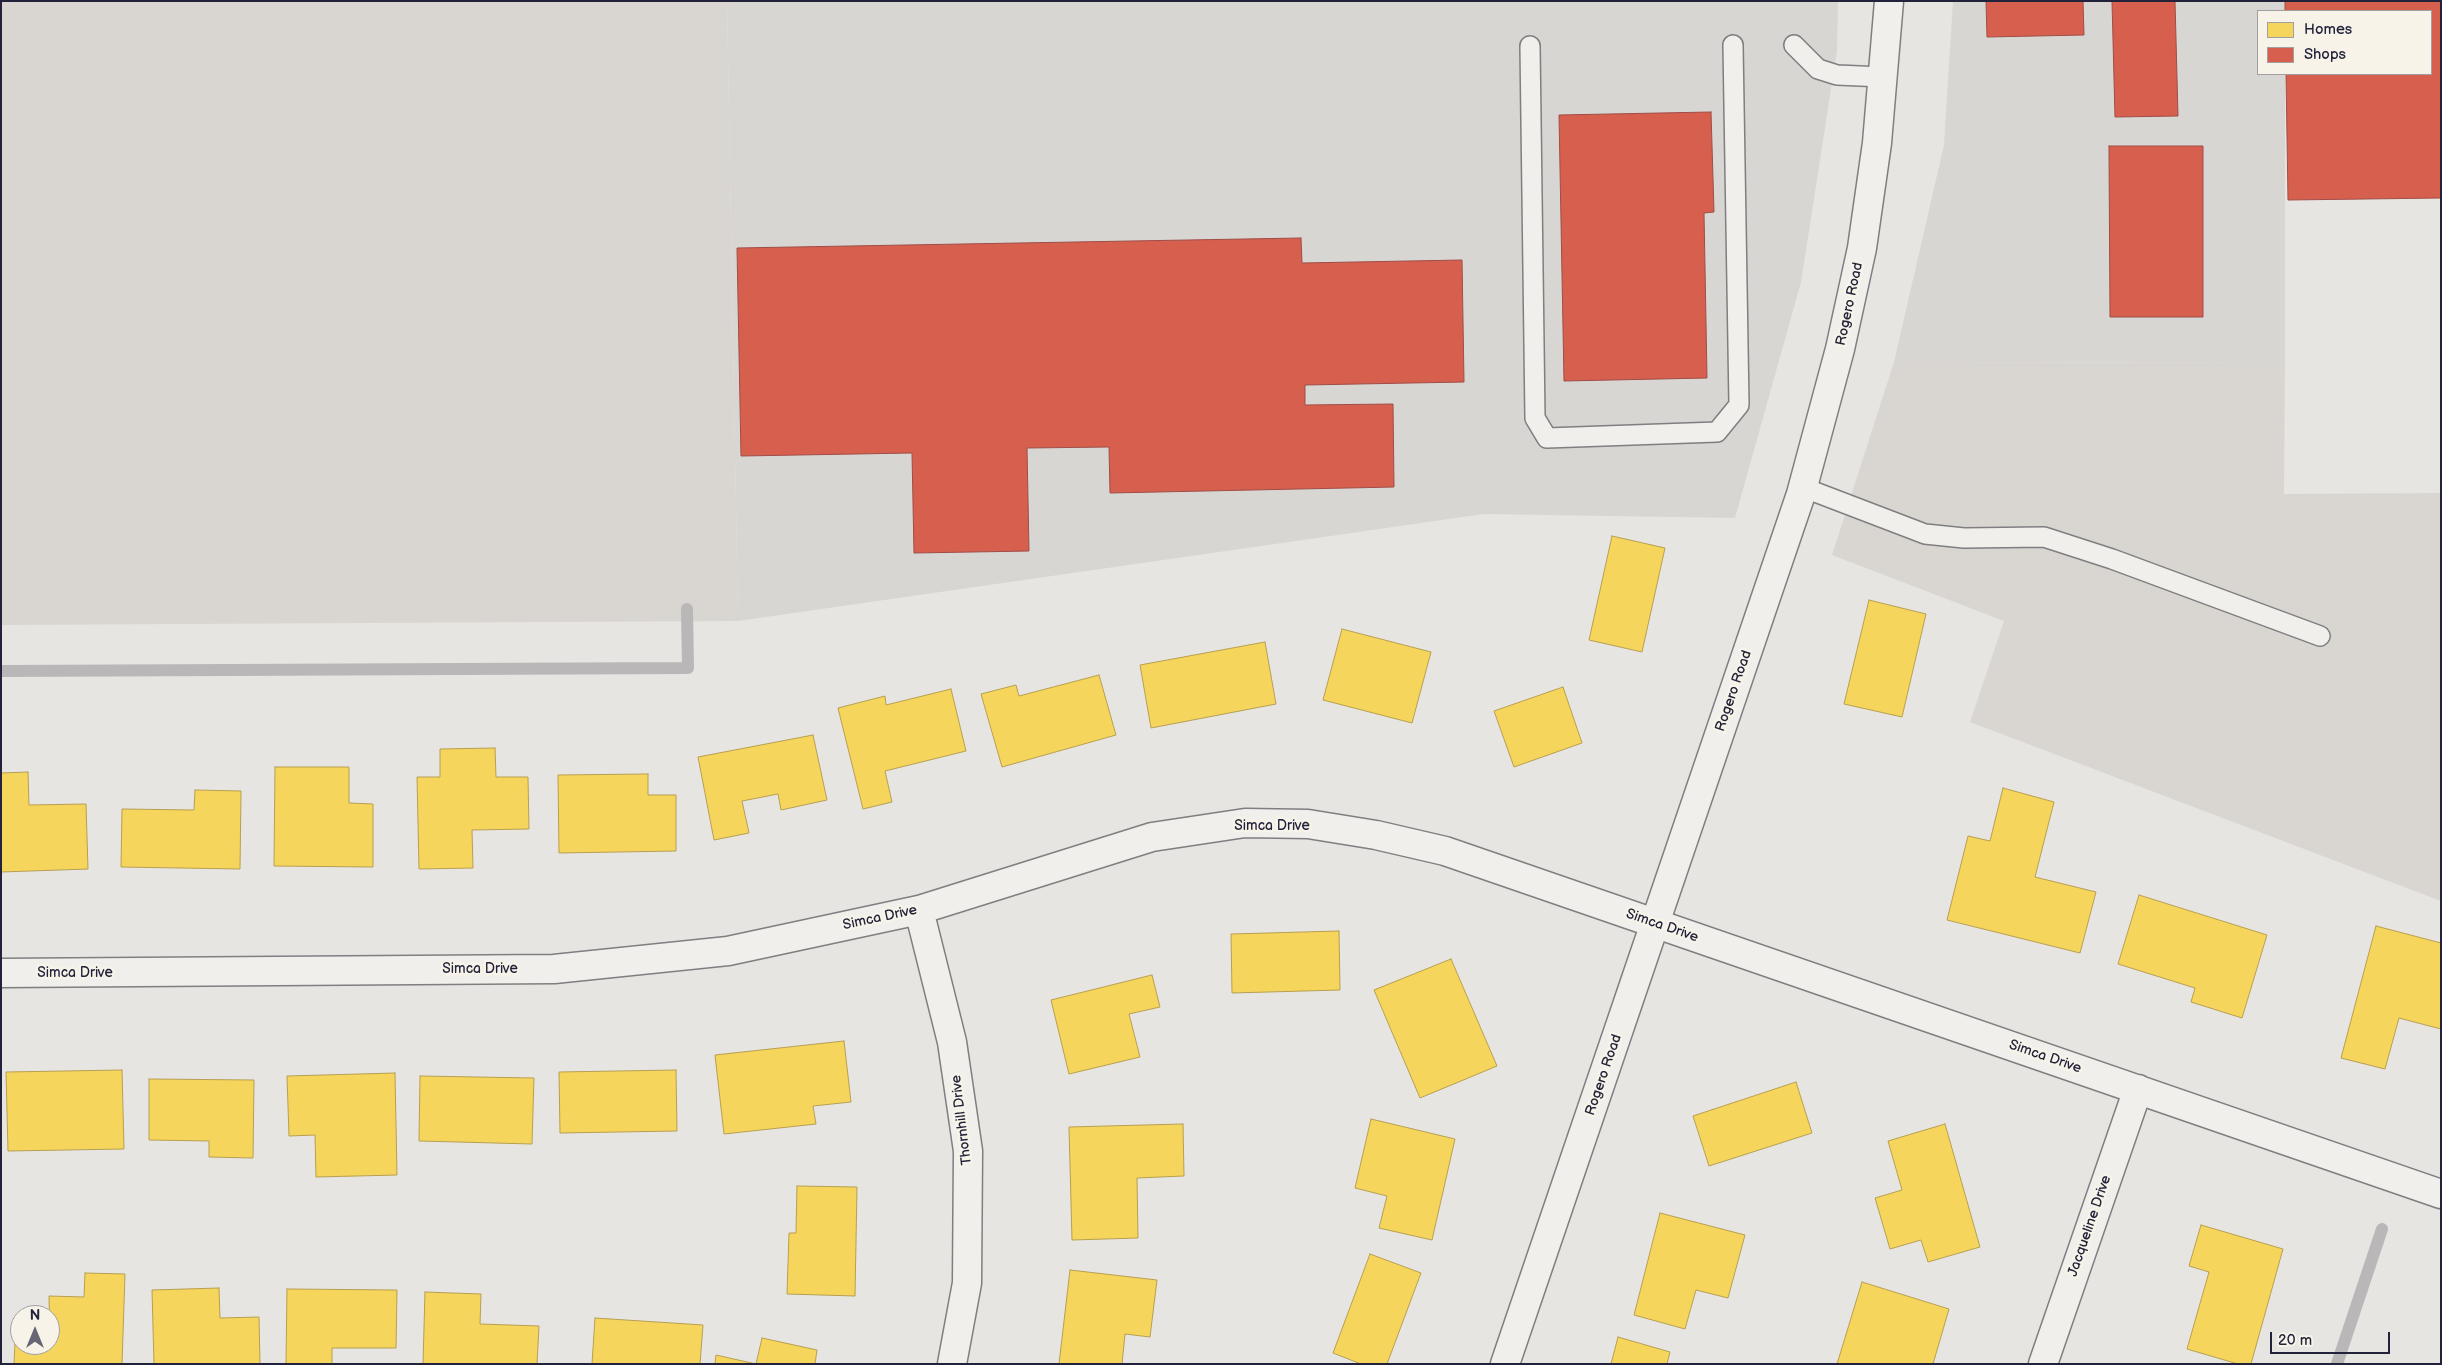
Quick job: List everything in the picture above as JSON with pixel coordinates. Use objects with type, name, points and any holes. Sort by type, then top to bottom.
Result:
[{"type":"street","name":"Rogero Road","points":[[1505,1364],[1656,924],[1802,487],[1840,349],[1862,248],[1877,143],[1889,1]]},
{"type":"street","name":"Simca Drive","points":[[1,973],[554,968],[728,951],[918,910],[1152,838],[1245,823],[1308,824],[1376,835],[1436,849],[2441,1194]]},
{"type":"street","name":"Thornhill Drive","points":[[918,910],[952,1042],[968,1150],[967,1283],[952,1364]]},
{"type":"street","name":"Jacqueline Drive","points":[[2043,1364],[2138,1089]]},
{"type":"lane","points":[[1530,46],[1535,418],[1547,438],[1717,432],[1739,405],[1733,45]]},
{"type":"lane","points":[[1794,45],[1818,69],[1838,75],[1883,77]]},
{"type":"lane","points":[[1802,487],[1925,534],[1964,538],[2044,537],[2112,559],[2320,636]]},
{"type":"shaded area","points":[[1,1],[727,1],[738,621],[1,625]]},
{"type":"shaded area","points":[[727,1],[1838,1],[1837,51],[1801,282],[1735,518],[1484,514],[738,621]]},
{"type":"shaded area","points":[[1953,1],[2285,1],[2285,10],[2257,10],[2257,75],[2285,75],[2285,363],[1894,362],[1944,145]]},
{"type":"shaded area","points":[[1894,362],[2285,363],[2284,494],[2441,493],[2441,901],[1970,722],[2004,621],[1832,555]]},
{"type":"building: Homes","points":[[1612,536],[1665,548],[1642,652],[1589,640]]},
{"type":"building: Homes","points":[[1869,600],[1926,614],[1902,717],[1844,704]]},
{"type":"building: Homes","points":[[1342,629],[1431,652],[1412,723],[1323,700]]},
{"type":"building: Homes","points":[[1265,642],[1276,704],[1151,728],[1140,665]]},
{"type":"building: Homes","points":[[1099,675],[1116,735],[1002,767],[981,694],[1016,685],[1019,696]]},
{"type":"building: Homes","points":[[1563,687],[1582,743],[1514,767],[1494,711]]},
{"type":"building: Homes","points":[[951,689],[966,751],[885,771],[892,802],[863,809],[838,708],[885,696],[886,705]]},
{"type":"building: Homes","points":[[813,735],[827,800],[781,810],[778,794],[742,801],[749,833],[714,840],[698,757]]},
{"type":"building: Homes","points":[[495,748],[496,777],[528,777],[529,829],[472,830],[473,868],[419,869],[417,777],[440,777],[440,749]]},
{"type":"building: Homes","points":[[275,767],[349,767],[349,803],[373,804],[373,867],[274,866]]},
{"type":"building: Homes","points":[[28,772],[29,805],[86,804],[88,869],[1,872],[1,773]]},
{"type":"building: Homes","points":[[648,774],[648,795],[676,795],[676,851],[559,853],[558,775]]},
{"type":"building: Homes","points":[[2003,788],[2054,802],[2035,877],[2096,892],[2080,953],[1947,920],[1968,836],[1990,841]]},
{"type":"building: Homes","points":[[195,790],[241,791],[240,869],[121,867],[122,809],[194,810]]},
{"type":"building: Homes","points":[[2139,895],[2267,935],[2242,1018],[2191,1002],[2195,988],[2118,964]]},
{"type":"building: Homes","points":[[2376,926],[2441,943],[2441,1029],[2399,1018],[2385,1069],[2341,1058]]},
{"type":"building: Homes","points":[[1339,931],[1340,990],[1232,993],[1231,934]]},
{"type":"building: Homes","points":[[1451,959],[1497,1066],[1420,1098],[1374,990]]},
{"type":"building: Homes","points":[[1152,975],[1160,1007],[1129,1014],[1140,1057],[1069,1074],[1051,1000]]},
{"type":"building: Homes","points":[[844,1041],[851,1102],[813,1106],[816,1124],[724,1134],[715,1055]]},
{"type":"building: Homes","points":[[122,1070],[124,1149],[8,1151],[6,1072]]},
{"type":"building: Homes","points":[[676,1070],[677,1131],[560,1133],[559,1072]]},
{"type":"building: Homes","points":[[395,1073],[397,1175],[316,1177],[315,1135],[289,1136],[287,1076]]},
{"type":"building: Homes","points":[[420,1076],[534,1078],[532,1144],[419,1141]]},
{"type":"building: Homes","points":[[149,1079],[254,1080],[253,1158],[209,1157],[209,1141],[149,1140]]},
{"type":"building: Homes","points":[[1796,1082],[1812,1133],[1709,1166],[1693,1116]]},
{"type":"building: Homes","points":[[1371,1119],[1455,1139],[1432,1240],[1379,1228],[1387,1196],[1355,1188]]},
{"type":"building: Homes","points":[[1183,1124],[1184,1176],[1137,1178],[1138,1238],[1072,1240],[1069,1127]]},
{"type":"building: Homes","points":[[1945,1124],[1980,1247],[1928,1262],[1921,1240],[1890,1249],[1875,1198],[1902,1190],[1888,1141]]},
{"type":"building: Homes","points":[[797,1186],[857,1187],[855,1296],[787,1294],[789,1233],[796,1233]]},
{"type":"building: Homes","points":[[1660,1213],[1745,1235],[1728,1298],[1696,1290],[1685,1329],[1634,1315]]},
{"type":"building: Homes","points":[[2201,1225],[2283,1249],[2251,1364],[2238,1364],[2187,1349],[2209,1272],[2189,1266]]},
{"type":"building: Homes","points":[[1370,1254],[1421,1273],[1387,1364],[1361,1364],[1333,1353]]},
{"type":"building: Homes","points":[[1070,1270],[1157,1280],[1150,1337],[1125,1334],[1122,1364],[1059,1364]]},
{"type":"building: Homes","points":[[85,1273],[125,1274],[122,1364],[14,1364],[14,1355],[60,1355],[60,1305],[49,1305],[49,1296],[84,1297]]},
{"type":"building: Homes","points":[[1862,1282],[1949,1309],[1933,1364],[1837,1364]]},
{"type":"building: Homes","points":[[219,1288],[220,1318],[259,1317],[260,1364],[154,1364],[152,1290]]},
{"type":"building: Homes","points":[[287,1289],[397,1290],[396,1348],[332,1348],[332,1364],[286,1364]]},
{"type":"building: Homes","points":[[425,1292],[481,1294],[480,1324],[539,1326],[537,1364],[423,1364]]},
{"type":"building: Homes","points":[[595,1318],[703,1325],[700,1364],[592,1364]]},
{"type":"building: Homes","points":[[1618,1337],[1670,1352],[1667,1364],[1611,1364]]},
{"type":"building: Homes","points":[[762,1338],[817,1350],[815,1364],[756,1364]]},
{"type":"building: Homes","points":[[716,1355],[756,1364],[715,1364]]},
{"type":"building: Shops","points":[[1986,1],[2083,1],[2084,35],[1987,37]]},
{"type":"building: Shops","points":[[2112,1],[2175,1],[2178,116],[2115,117]]},
{"type":"building: Shops","points":[[2285,1],[2441,1],[2441,198],[2288,200],[2286,75],[2432,75],[2432,10],[2285,10]]},
{"type":"building: Shops","points":[[1711,112],[1714,212],[1704,213],[1707,378],[1564,381],[1559,115]]},
{"type":"building: Shops","points":[[2109,146],[2203,146],[2203,317],[2110,317]]},
{"type":"building: Shops","points":[[1301,238],[1302,263],[1462,260],[1464,382],[1305,385],[1305,405],[1393,404],[1394,487],[1110,493],[1109,447],[1027,448],[1029,551],[914,553],[912,453],[741,456],[737,248]]},
{"type":"waterway","points":[[1,671],[688,668],[687,609]]},
{"type":"waterway","points":[[2337,1364],[2382,1229]]}]
